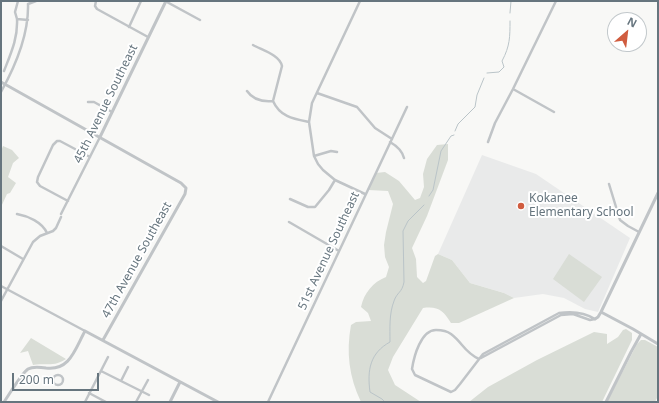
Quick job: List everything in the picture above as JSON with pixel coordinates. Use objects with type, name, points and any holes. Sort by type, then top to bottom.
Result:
[{"type":"street","points":[[4,71],[17,36],[17,19],[15,12],[18,1]]},
{"type":"street","points":[[1,92],[16,61],[23,40],[28,20],[28,4],[25,1]]},
{"type":"street","points":[[28,4],[36,1]]},
{"type":"street","points":[[96,1],[95,6],[100,10],[148,38]]},
{"type":"street","points":[[129,27],[142,1]]},
{"type":"street","points":[[166,1],[200,20]]},
{"type":"street","name":"45th Avenue Southeast","points":[[1,301],[33,242],[40,236],[56,228],[166,1]]},
{"type":"street","points":[[360,1],[317,93],[310,112],[309,122],[314,156],[323,170],[335,180],[365,194]]},
{"type":"street","points":[[488,142],[495,123],[556,1]]},
{"type":"street","points":[[17,19],[28,20]]},
{"type":"street","points":[[253,45],[277,58],[281,63],[282,66],[273,102],[276,108],[286,116],[309,122]]},
{"type":"street","points":[[9,58],[16,61]]},
{"type":"street","points":[[1,82],[100,137]]},
{"type":"street","points":[[513,89],[554,112]]},
{"type":"street","points":[[247,91],[250,96],[257,100],[263,102],[273,102]]},
{"type":"street","points":[[317,93],[358,107],[375,128],[391,140],[402,152],[404,158]]},
{"type":"street","points":[[88,102],[94,102],[112,112]]},
{"type":"street","name":"51st Avenue Southeast","points":[[268,402],[407,107]]},
{"type":"street","name":"47th Avenue Southeast","points":[[100,137],[181,183],[186,188],[185,194],[103,340]]},
{"type":"street","points":[[68,201],[40,186],[38,182],[38,177],[53,145],[60,140],[90,157]]},
{"type":"street","points":[[314,156],[331,151],[337,152]]},
{"type":"street","points":[[290,199],[308,207],[315,207],[335,180]]},
{"type":"street","points":[[609,184],[620,220],[639,232]]},
{"type":"street","points":[[479,359],[470,354],[452,334],[446,331],[433,330],[425,335],[421,340],[412,366],[413,373],[451,392],[455,390],[483,354],[533,329],[560,313],[570,311],[581,313],[594,319],[598,317],[658,192]]},
{"type":"street","points":[[17,214],[24,215],[45,227],[47,233]]},
{"type":"street","points":[[288,222],[339,250]]},
{"type":"street","points":[[1,246],[24,259]]},
{"type":"street","points":[[1,286],[218,402]]},
{"type":"street","points":[[601,312],[658,344]]},
{"type":"street","points":[[4,402],[28,370],[38,367],[54,369],[62,366],[68,361],[85,331]]},
{"type":"street","points":[[606,402],[641,334]]},
{"type":"street","points":[[85,402],[108,357]]},
{"type":"street","points":[[121,381],[128,366]]},
{"type":"street","points":[[54,369],[57,376]]},
{"type":"street","points":[[101,371],[148,395]]},
{"type":"street","points":[[136,402],[148,380]]},
{"type":"street","points":[[170,402],[180,382]]},
{"type":"street","points":[[89,393],[101,401],[106,402]]},
{"type":"shaded area","points":[[448,144],[448,160],[427,216],[412,248],[416,259],[417,277],[423,283],[426,281],[435,256],[438,254],[452,260],[470,283],[504,293],[514,298],[459,323],[451,323],[443,312],[436,308],[423,308],[393,357],[388,370],[395,385],[421,402],[361,402],[351,374],[349,345],[351,325],[356,322],[371,321],[368,313],[361,307],[364,297],[373,285],[386,277],[389,267],[385,257],[384,245],[393,204],[388,191],[368,190],[376,173],[385,172],[399,181],[415,200],[420,198],[424,187],[423,174],[427,159],[437,145]]},
{"type":"shaded area","points":[[3,146],[12,150],[19,158],[13,163],[8,177],[16,183],[10,193],[7,194],[1,207],[1,151]]},
{"type":"shaded area","name":"Kokanee Elementary School","points":[[482,155],[536,174],[630,238],[598,312],[585,309],[564,298],[543,294],[514,298],[504,293],[470,283],[452,260],[438,254]]},
{"type":"shaded area","points":[[569,254],[602,277],[584,302],[553,279]]},
{"type":"shaded area","points":[[626,329],[632,333],[632,340],[602,402],[469,402],[488,387],[537,360],[594,332],[607,334],[607,344],[618,337],[623,330]]},
{"type":"shaded area","points":[[31,338],[66,359],[54,364],[33,365],[28,351],[20,353]]},
{"type":"shaded area","points":[[641,340],[645,340],[658,347],[658,396],[655,402],[607,402],[637,344]]},
{"type":"waterway","points":[[510,13],[511,1]]},
{"type":"waterway","points":[[487,73],[499,72],[504,67],[502,61],[507,51],[510,21]]},
{"type":"waterway","points":[[455,131],[458,124],[475,107],[477,95],[484,78]]},
{"type":"waterway","points":[[429,196],[433,190],[441,151],[451,136],[454,135]]},
{"type":"waterway","points":[[385,402],[370,392],[369,376],[371,363],[378,351],[390,342],[392,306],[404,282],[403,231],[408,221],[424,205]]},
{"type":"place","name":"Kokanee Elementary School","points":[[521,206]]}]
